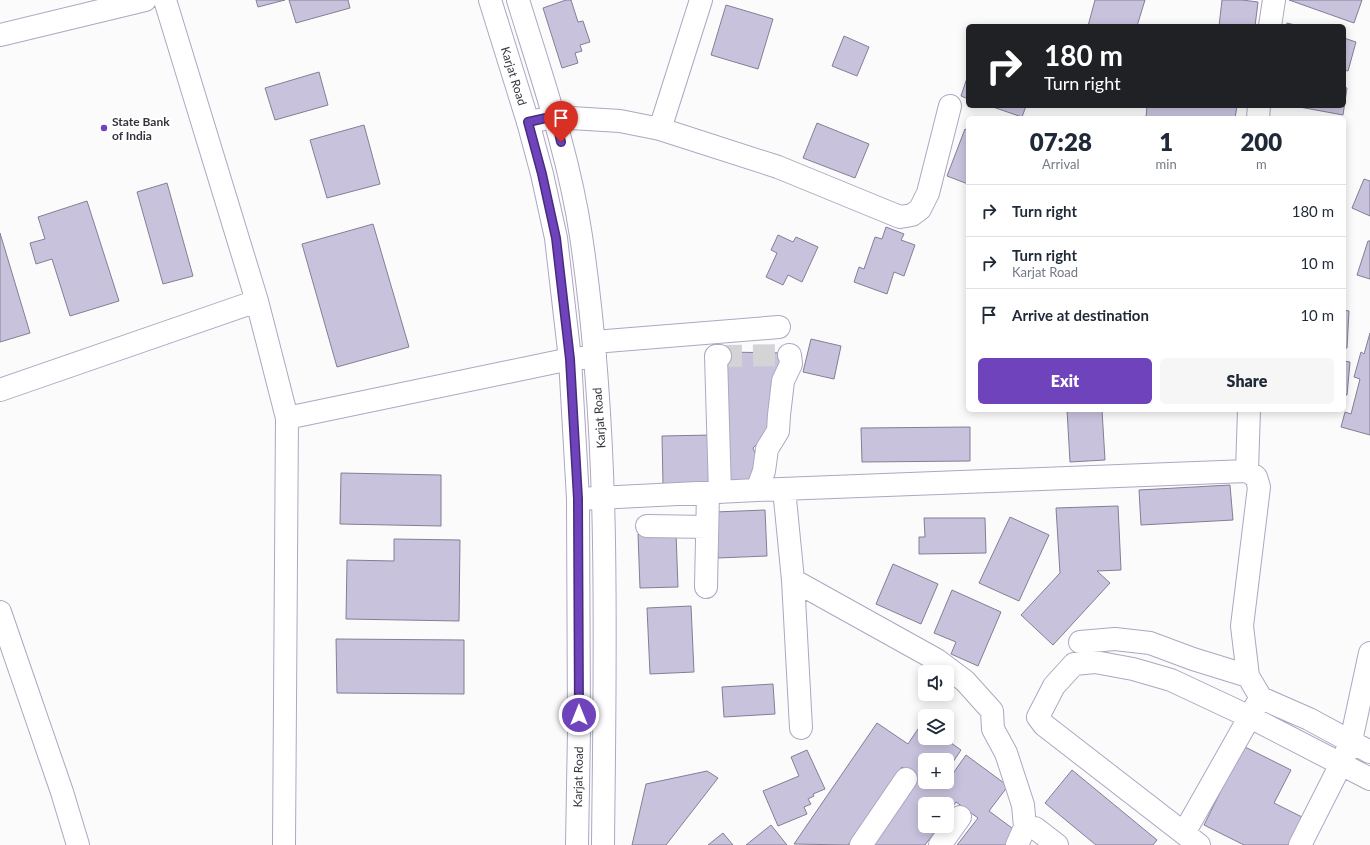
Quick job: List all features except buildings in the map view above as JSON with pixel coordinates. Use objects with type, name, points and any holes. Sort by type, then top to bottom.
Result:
[{"type":"street","points":[[0,35],[145,0]]},
{"type":"street","points":[[165,0],[257,301],[287,418],[284,845]]},
{"type":"street","name":"Karjat Road","points":[[490,0],[528,122],[542,174],[556,238],[570,359],[578,499],[579,730],[577,845]]},
{"type":"street","name":"Karjat Road","points":[[518,0],[555,116],[567,168],[581,235],[594,349],[604,498],[604,730],[602,845]]},
{"type":"street","points":[[660,129],[701,0]]},
{"type":"street","points":[[1270,24],[1274,0]]},
{"type":"street","points":[[528,122],[555,116],[620,121],[660,129],[778,167],[900,217],[912,215],[920,209],[928,193],[950,106]]},
{"type":"street","points":[[0,390],[257,301]]},
{"type":"street","points":[[287,418],[570,359],[594,349],[780,327]]},
{"type":"street","points":[[757,490],[764,471],[766,449],[778,432],[783,380],[791,364],[790,355],[788,355]]},
{"type":"street","points":[[706,587],[707,527],[714,492],[716,356],[720,356]]},
{"type":"street","points":[[1247,471],[1249,412]]},
{"type":"street","points":[[578,499],[757,490],[1247,471],[1256,477],[1259,487],[1242,626],[1248,676],[1261,698],[1309,719],[1370,752]]},
{"type":"street","points":[[784,489],[793,580],[801,728]]},
{"type":"street","points":[[648,526],[707,527]]},
{"type":"street","points":[[793,580],[937,660],[965,681],[992,711],[993,729],[1006,753],[1023,805],[1025,826],[1018,845]]},
{"type":"street","points":[[0,612],[62,792],[78,845]]},
{"type":"street","points":[[1080,642],[1115,639],[1150,643],[1193,659],[1248,676]]},
{"type":"street","points":[[1300,845],[1351,741],[1370,653]]},
{"type":"street","points":[[1261,698],[1250,717],[1191,839],[1044,725],[1038,717],[1054,686],[1074,664],[1095,662],[1133,669],[1171,680],[1250,717],[1370,779]]},
{"type":"street","points":[[861,845],[906,779]]},
{"type":"street","points":[[940,845],[960,817]]},
{"type":"street","points":[[1035,828],[1057,845]]},
{"type":"tunnel","points":[[720,356],[789,355]]},
{"type":"place","name":"State Bank of India","points":[[104,128]]},
{"type":"route","points":[[561,142],[555,116],[528,122],[542,174],[556,238],[570,359],[578,499],[579,715]]}]
